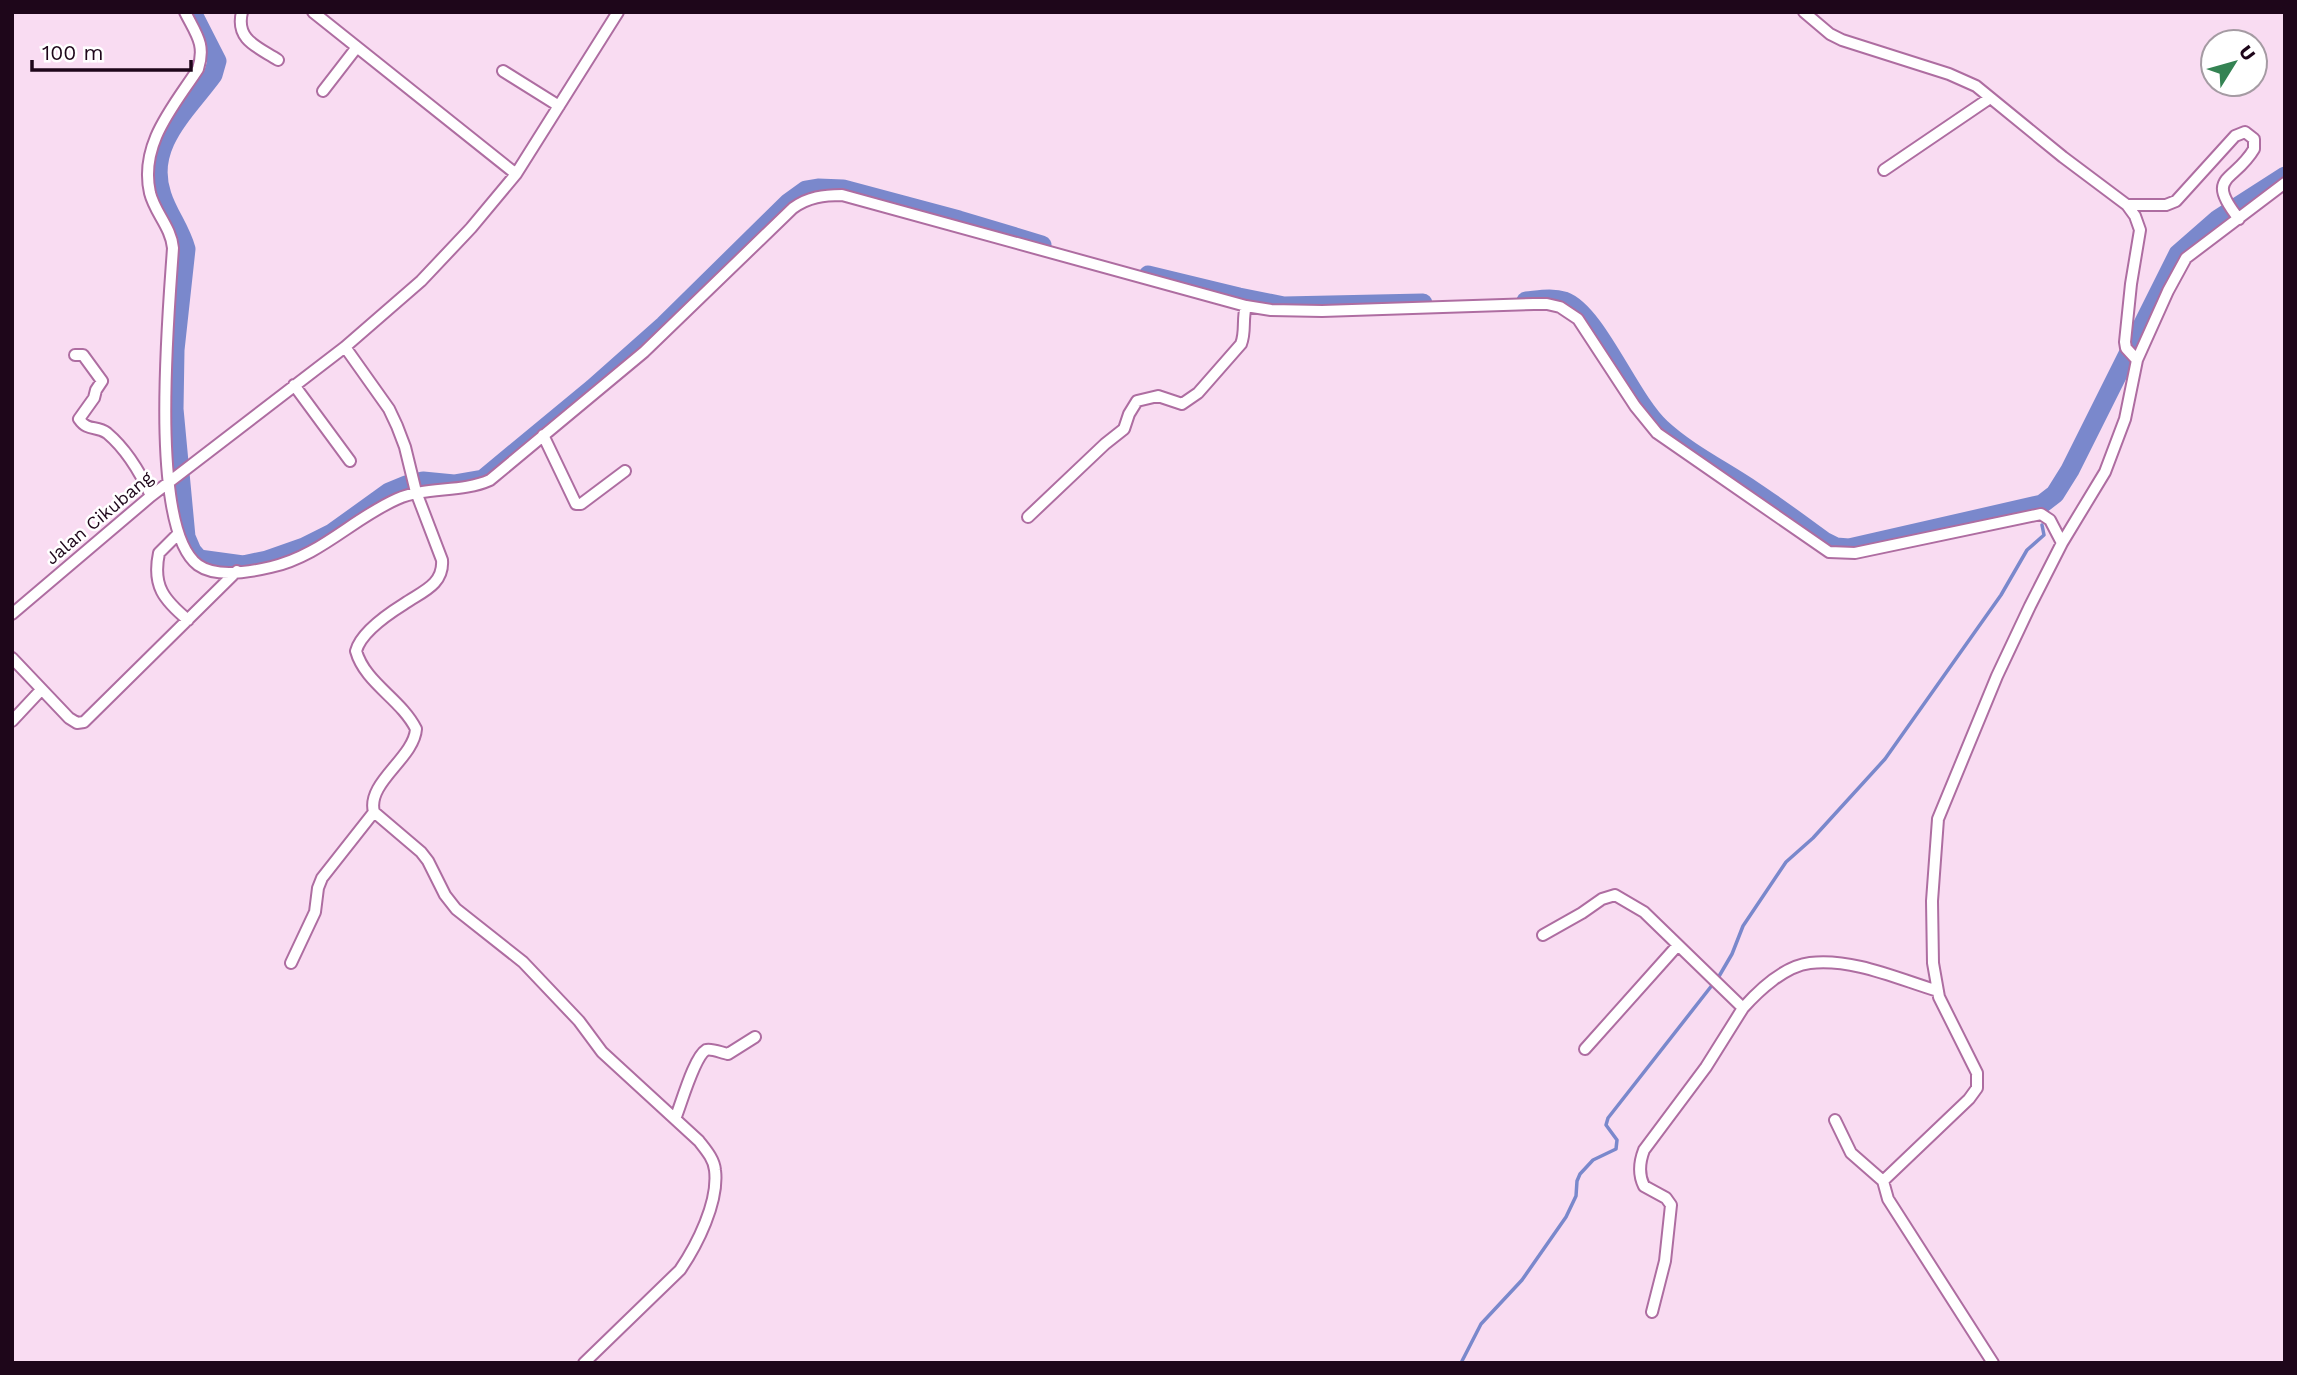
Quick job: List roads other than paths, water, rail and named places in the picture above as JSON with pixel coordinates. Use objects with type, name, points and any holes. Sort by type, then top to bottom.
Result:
[{"type":"street","points":[[185,12],[202,50],[202,58],[198,69],[156,133],[149,162],[150,192],[170,235],[173,248],[164,400],[173,514],[186,553],[212,572],[269,568],[301,558],[339,536],[414,485],[483,484],[644,352],[800,202],[816,197],[842,195],[1245,306],[1310,311],[1534,304],[1560,307],[1578,319],[1634,406],[1657,433],[1829,552],[1856,553],[2041,514],[2047,516],[2062,543]]},
{"type":"street","points":[[242,12],[240,26],[244,37],[278,60]]},
{"type":"street","name":"Jalan Cikubang","points":[[12,614],[151,496],[345,347],[421,281],[471,228],[516,174],[618,12]]},
{"type":"street","points":[[1804,12],[1819,26],[1842,40],[1976,86],[2127,205],[2140,230],[2125,342],[2132,354]]},
{"type":"street","points":[[317,13],[516,174]]},
{"type":"street","points":[[323,91],[357,47]]},
{"type":"street","points":[[503,71],[559,106]]},
{"type":"street","points":[[1884,170],[1990,98]]},
{"type":"street","points":[[2127,205],[2166,205],[2176,201],[2235,136],[2245,132],[2252,137],[2255,146],[2252,153],[2222,185],[2222,192],[2234,213]]},
{"type":"street","points":[[1883,1181],[1969,1099],[1976,1088],[1977,1073],[1943,1005],[1933,963],[1932,901],[1938,819],[1997,676],[2062,543],[2105,472],[2125,419],[2132,354],[2186,258],[2234,213],[2285,183]]},
{"type":"street","points":[[1028,517],[1105,444],[1119,435],[1137,401],[1158,396],[1182,404],[1198,393],[1241,344],[1244,337],[1242,318],[1245,306]]},
{"type":"street","points":[[291,963],[315,912],[322,878],[374,812],[374,799],[388,774],[415,740],[416,729],[388,693],[366,673],[356,651],[358,643],[377,624],[428,589],[441,573],[442,560],[414,485],[405,447],[389,409],[345,347]]},
{"type":"street","points":[[75,355],[83,355],[102,382],[79,419],[86,427],[106,433],[117,444],[133,464],[151,496]]},
{"type":"street","points":[[294,385],[350,461]]},
{"type":"street","points":[[543,435],[576,504],[625,471]]},
{"type":"street","points":[[178,534],[159,553],[158,581],[167,603],[188,620]]},
{"type":"street","points":[[12,658],[69,718],[77,723],[84,722],[237,571]]},
{"type":"street","points":[[12,721],[41,690]]},
{"type":"street","points":[[374,812],[421,852],[456,909],[523,962],[579,1021],[602,1052],[676,1119],[711,1157],[715,1171],[713,1200],[691,1253],[680,1270],[584,1363]]},
{"type":"street","points":[[1543,935],[1582,914],[1602,899],[1615,895],[1644,912],[1743,1008]]},
{"type":"street","points":[[1585,1049],[1678,945]]},
{"type":"street","points":[[1652,1312],[1665,1261],[1671,1205],[1666,1198],[1644,1186],[1639,1173],[1641,1157],[1706,1067],[1743,1008],[1785,972],[1811,963],[1861,967],[1938,991]]},
{"type":"street","points":[[676,1119],[696,1062],[704,1052],[710,1049],[728,1054],[755,1037]]},
{"type":"street","points":[[1835,1120],[1858,1162],[1883,1181],[1888,1199],[1993,1363]]},
{"type":"waterway","points":[[192,12],[217,61],[213,75],[171,130],[159,161],[158,177],[162,195],[186,249],[175,350],[174,409],[186,537],[199,559],[243,565],[267,560],[304,547],[332,533],[389,492],[406,485],[423,481],[454,484],[483,479],[664,325],[788,203],[806,190],[843,189],[1042,245]]},
{"type":"waterway","points":[[1526,301],[1559,300],[1576,309],[1589,322],[1637,398],[1661,428],[1824,541],[1836,547],[1849,548],[2042,504],[2055,494],[2070,470],[2178,254],[2218,219],[2285,176]]},
{"type":"waterway","points":[[1148,275],[1284,306],[1423,303]]},
{"type":"waterway","points":[[1718,978],[1732,954],[1743,926],[1786,862],[1813,838],[1885,759],[2001,595],[2027,550],[2044,535],[2042,525]]},
{"type":"waterway","points":[[1461,1363],[1481,1324],[1522,1280],[1566,1217],[1576,1196],[1580,1174],[1593,1160],[1616,1149],[1617,1140],[1606,1125],[1608,1118],[1713,984]]}]
